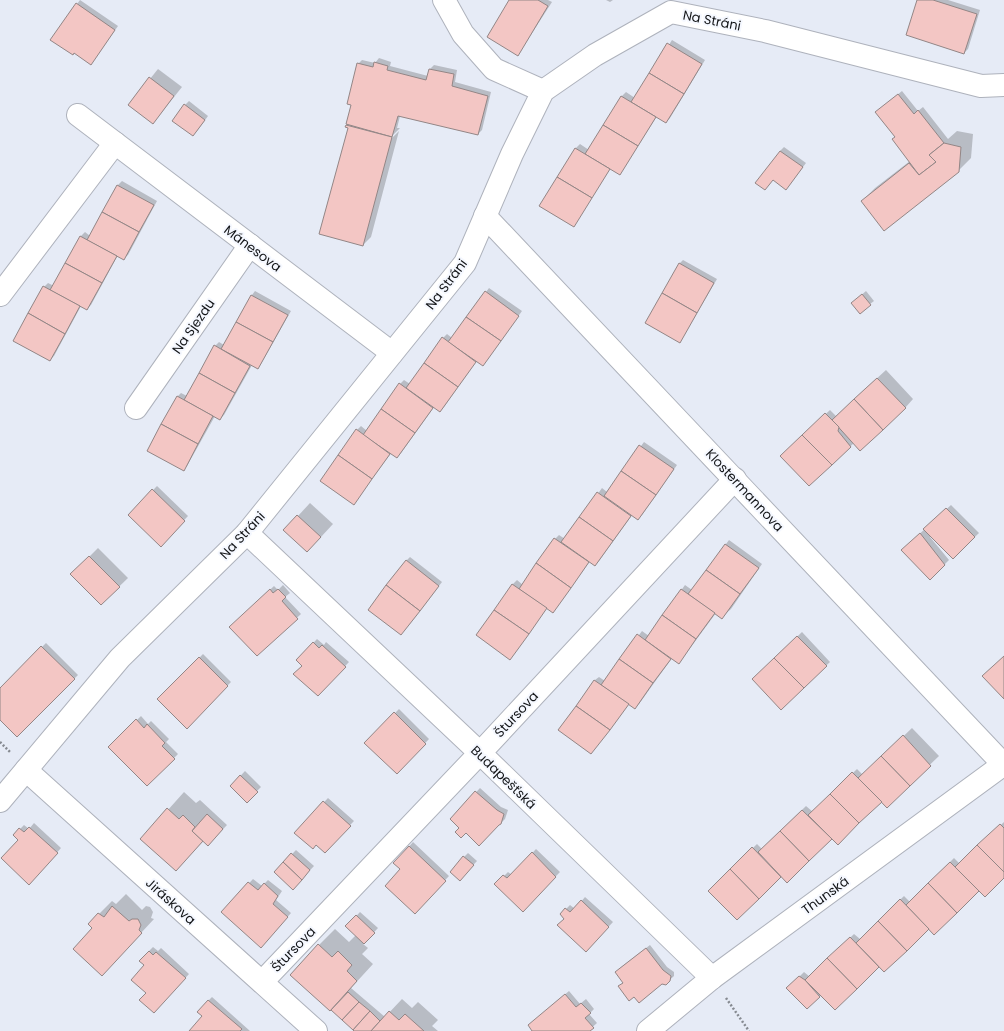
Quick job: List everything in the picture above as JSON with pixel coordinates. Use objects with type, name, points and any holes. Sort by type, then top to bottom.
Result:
[{"type":"street","points":[[444,0],[463,34],[494,69],[543,91]]},
{"type":"street","name":"Na Stráni","points":[[0,801],[120,658],[246,533],[465,263],[512,154],[543,91],[595,55],[671,12],[765,30],[980,86],[1004,85]]},
{"type":"street","name":"Mánesova","points":[[78,115],[392,353]]},
{"type":"street","points":[[0,295],[115,143]]},
{"type":"street","name":"Klostermannova","points":[[485,216],[1004,764]]},
{"type":"street","name":"Na Sjezdu","points":[[136,408],[250,245]]},
{"type":"street","name":"Štursova","points":[[262,982],[480,753],[735,479]]},
{"type":"street","name":"Budapešťská","points":[[246,533],[480,753],[712,978]]},
{"type":"street","name":"Thunská","points":[[648,1031],[712,978],[1004,764]]},
{"type":"street","name":"Jiráskova","points":[[26,770],[316,1031]]},
{"type":"path","points":[[712,978],[750,1031]]},
{"type":"building","points":[[509,0],[538,0],[548,6],[518,56],[487,37]]},
{"type":"building","points":[[917,0],[933,0],[977,14],[964,54],[906,35]]},
{"type":"building","points":[[76,3],[115,30],[91,65],[74,53],[73,55],[50,40]]},
{"type":"building","points":[[667,43],[702,64],[684,94],[649,73]]},
{"type":"building","points":[[374,62],[388,66],[387,70],[426,80],[429,69],[454,74],[452,86],[488,96],[478,135],[398,116],[392,137],[346,124],[351,105],[347,104],[357,63],[373,67]]},
{"type":"building","points":[[649,73],[684,94],[666,123],[631,102]]},
{"type":"building","points":[[149,77],[174,96],[153,124],[128,105]]},
{"type":"building","points":[[898,94],[914,114],[918,110],[944,143],[929,155],[936,162],[919,175],[892,139],[895,137],[875,112]]},
{"type":"building","points":[[621,96],[656,117],[638,146],[603,125]]},
{"type":"building","points":[[184,104],[205,120],[193,136],[172,121]]},
{"type":"building","points":[[346,125],[392,137],[363,246],[319,234],[348,128],[345,127]]},
{"type":"building","points":[[603,125],[638,146],[620,175],[585,154]]},
{"type":"building","points":[[944,143],[961,147],[959,172],[884,231],[861,201],[909,163],[919,175],[936,162],[929,155]]},
{"type":"building","points":[[575,148],[610,169],[592,198],[557,177]]},
{"type":"building","points":[[780,151],[803,167],[786,190],[773,180],[765,190],[755,183]]},
{"type":"building","points":[[557,177],[592,198],[574,227],[539,206]]},
{"type":"building","points":[[117,185],[154,205],[139,232],[102,212]]},
{"type":"building","points":[[102,212],[139,232],[124,260],[87,240]]},
{"type":"building","points":[[80,236],[117,256],[102,283],[65,263]]},
{"type":"building","points":[[65,263],[102,283],[87,310],[50,290]]},
{"type":"building","points":[[679,263],[714,283],[697,313],[662,293]]},
{"type":"building","points":[[43,286],[80,306],[65,334],[28,313]]},
{"type":"building","points":[[485,291],[519,316],[501,341],[466,317]]},
{"type":"building","points":[[662,293],[697,313],[680,343],[645,323]]},
{"type":"building","points":[[862,294],[871,305],[860,314],[851,303]]},
{"type":"building","points":[[251,295],[288,315],[273,342],[236,322]]},
{"type":"building","points":[[28,313],[65,334],[50,361],[13,341]]},
{"type":"building","points":[[466,317],[501,341],[483,366],[448,342]]},
{"type":"building","points":[[236,322],[273,342],[258,369],[221,349]]},
{"type":"building","points":[[442,337],[476,362],[458,387],[424,363]]},
{"type":"building","points":[[214,345],[250,366],[235,393],[199,373]]},
{"type":"building","points":[[424,363],[458,387],[440,412],[406,388]]},
{"type":"building","points":[[199,373],[235,393],[220,420],[184,400]]},
{"type":"building","points":[[877,378],[906,408],[883,430],[854,399]]},
{"type":"building","points":[[399,383],[433,408],[415,433],[381,409]]},
{"type":"building","points":[[177,396],[213,416],[198,444],[161,424]]},
{"type":"building","points":[[854,399],[883,430],[860,451],[832,420]]},
{"type":"building","points":[[381,409],[415,433],[397,458],[363,435]]},
{"type":"building","points":[[825,413],[839,427],[838,431],[851,447],[832,465],[802,435]]},
{"type":"building","points":[[161,424],[198,444],[184,471],[147,451]]},
{"type":"building","points":[[356,429],[390,454],[372,479],[338,455]]},
{"type":"building","points":[[802,435],[832,465],[809,486],[780,456]]},
{"type":"building","points":[[639,445],[674,469],[656,495],[621,471]]},
{"type":"building","points":[[338,455],[372,479],[354,505],[320,481]]},
{"type":"building","points":[[621,471],[656,495],[638,520],[604,496]]},
{"type":"building","points":[[152,489],[185,521],[161,547],[128,515]]},
{"type":"building","points":[[597,492],[631,516],[613,541],[579,517]]},
{"type":"building","points":[[946,508],[975,537],[953,559],[923,529]]},
{"type":"building","points":[[297,515],[321,537],[307,552],[283,530]]},
{"type":"building","points":[[579,517],[613,541],[595,566],[561,542]]},
{"type":"building","points":[[920,533],[945,565],[930,580],[901,550]]},
{"type":"building","points":[[554,538],[589,562],[571,588],[536,563]]},
{"type":"building","points":[[725,544],[759,568],[740,594],[706,570]]},
{"type":"building","points":[[89,556],[120,587],[101,605],[70,574]]},
{"type":"building","points":[[406,560],[439,586],[420,611],[386,585]]},
{"type":"building","points":[[536,563],[571,588],[553,613],[519,589]]},
{"type":"building","points":[[706,570],[740,594],[722,619],[688,594]]},
{"type":"building","points":[[512,584],[547,608],[529,634],[494,610]]},
{"type":"building","points":[[386,585],[420,611],[401,635],[368,610]]},
{"type":"building","points":[[270,589],[273,593],[278,589],[286,597],[282,601],[298,619],[257,656],[229,627]]},
{"type":"building","points":[[681,589],[715,613],[696,639],[662,615]]},
{"type":"building","points":[[494,610],[529,634],[510,660],[476,635]]},
{"type":"building","points":[[662,615],[696,639],[679,664],[645,640]]},
{"type":"building","points":[[637,634],[671,659],[653,683],[619,659]]},
{"type":"building","points":[[797,636],[827,666],[804,688],[774,658]]},
{"type":"building","points":[[313,642],[319,648],[322,645],[346,667],[318,696],[293,674],[302,666],[296,660]]},
{"type":"building","points":[[41,646],[75,679],[17,737],[0,720],[0,688]]},
{"type":"building","points":[[1004,656],[1004,699],[982,676]]},
{"type":"building","points":[[199,657],[228,686],[187,729],[157,699]]},
{"type":"building","points":[[774,658],[804,688],[781,710],[752,679]]},
{"type":"building","points":[[619,659],[653,683],[635,709],[601,685]]},
{"type":"building","points":[[594,680],[629,704],[610,730],[576,706]]},
{"type":"building","points":[[576,706],[610,730],[591,754],[558,730]]},
{"type":"building","points":[[394,712],[426,744],[397,774],[364,743]]},
{"type":"building","points":[[136,719],[144,728],[147,724],[165,743],[162,746],[175,759],[147,786],[108,747]]},
{"type":"building","points":[[903,735],[931,766],[910,786],[881,756]]},
{"type":"building","points":[[881,756],[910,786],[887,808],[858,778]]},
{"type":"building","points":[[852,772],[882,802],[859,823],[830,794]]},
{"type":"building","points":[[240,775],[258,792],[247,803],[230,786]]},
{"type":"building","points":[[475,791],[497,810],[504,814],[501,824],[479,846],[466,833],[461,838],[455,832],[459,828],[450,819]]},
{"type":"building","points":[[830,794],[859,823],[838,845],[808,815]]},
{"type":"building","points":[[323,801],[351,826],[325,853],[316,845],[313,849],[294,833]]},
{"type":"building","points":[[167,808],[179,819],[183,815],[195,827],[192,831],[203,841],[176,871],[140,839]]},
{"type":"building","points":[[802,810],[832,839],[809,861],[780,831]]},
{"type":"building","points":[[207,814],[223,829],[208,846],[192,831]]},
{"type":"building","points":[[1000,824],[1004,828],[1004,872],[977,845]]},
{"type":"building","points":[[29,827],[58,853],[29,885],[1,858],[18,840],[13,835],[19,828],[24,832]]},
{"type":"building","points":[[780,831],[809,861],[787,883],[758,852]]},
{"type":"building","points":[[977,845],[1004,872],[1004,878],[985,897],[955,867]]},
{"type":"building","points":[[409,846],[446,881],[415,914],[385,886],[400,869],[393,863]]},
{"type":"building","points":[[752,847],[781,877],[759,899],[730,869]]},
{"type":"building","points":[[532,852],[556,877],[523,912],[494,884],[503,875],[507,878]]},
{"type":"building","points":[[291,853],[310,870],[302,880],[283,862]]},
{"type":"building","points":[[463,856],[474,865],[460,881],[450,872]]},
{"type":"building","points":[[283,862],[302,880],[293,890],[274,872]]},
{"type":"building","points":[[950,862],[979,891],[957,913],[928,883]]},
{"type":"building","points":[[730,869],[759,899],[737,920],[708,891]]},
{"type":"building","points":[[248,882],[258,890],[264,883],[278,896],[273,904],[288,917],[261,948],[221,912]]},
{"type":"building","points":[[928,883],[957,913],[934,935],[906,905]]},
{"type":"building","points":[[900,899],[929,929],[907,951],[878,921]]},
{"type":"building","points":[[581,900],[609,927],[586,952],[557,925],[564,919],[560,914],[565,908],[570,912]]},
{"type":"building","points":[[112,906],[129,921],[132,919],[138,919],[141,925],[139,930],[142,933],[102,976],[73,949],[92,928],[88,924],[98,913],[104,917]]},
{"type":"building","points":[[356,915],[375,933],[364,944],[345,926]]},
{"type":"building","points":[[878,921],[907,951],[884,972],[856,943]]},
{"type":"building","points":[[850,937],[879,967],[857,989],[827,958]]},
{"type":"building","points":[[318,944],[332,957],[338,951],[352,965],[347,971],[357,981],[330,1011],[290,975]]},
{"type":"building","points":[[646,948],[663,970],[671,976],[670,981],[666,985],[662,984],[639,1003],[634,997],[629,1001],[618,986],[623,983],[615,972]]},
{"type":"building","points":[[149,951],[153,955],[156,952],[186,978],[154,1013],[139,1000],[146,993],[131,980],[144,965],[139,961]]},
{"type":"building","points":[[827,958],[857,989],[835,1010],[805,980]]},
{"type":"building","points":[[799,976],[805,980],[820,997],[807,1009],[786,988]]},
{"type":"building","points":[[348,992],[359,1002],[342,1020],[331,1010]]},
{"type":"building","points":[[565,994],[576,1007],[581,1003],[591,1013],[585,1018],[594,1028],[590,1031],[532,1031],[528,1025]]},
{"type":"building","points":[[208,1000],[242,1029],[240,1031],[189,1031],[202,1016],[197,1012]]},
{"type":"building","points":[[359,1002],[370,1011],[353,1030],[342,1020]]},
{"type":"building","points":[[370,1011],[380,1021],[371,1031],[354,1031],[353,1030]]},
{"type":"building","points":[[389,1011],[399,1020],[405,1014],[424,1031],[371,1031]]}]
